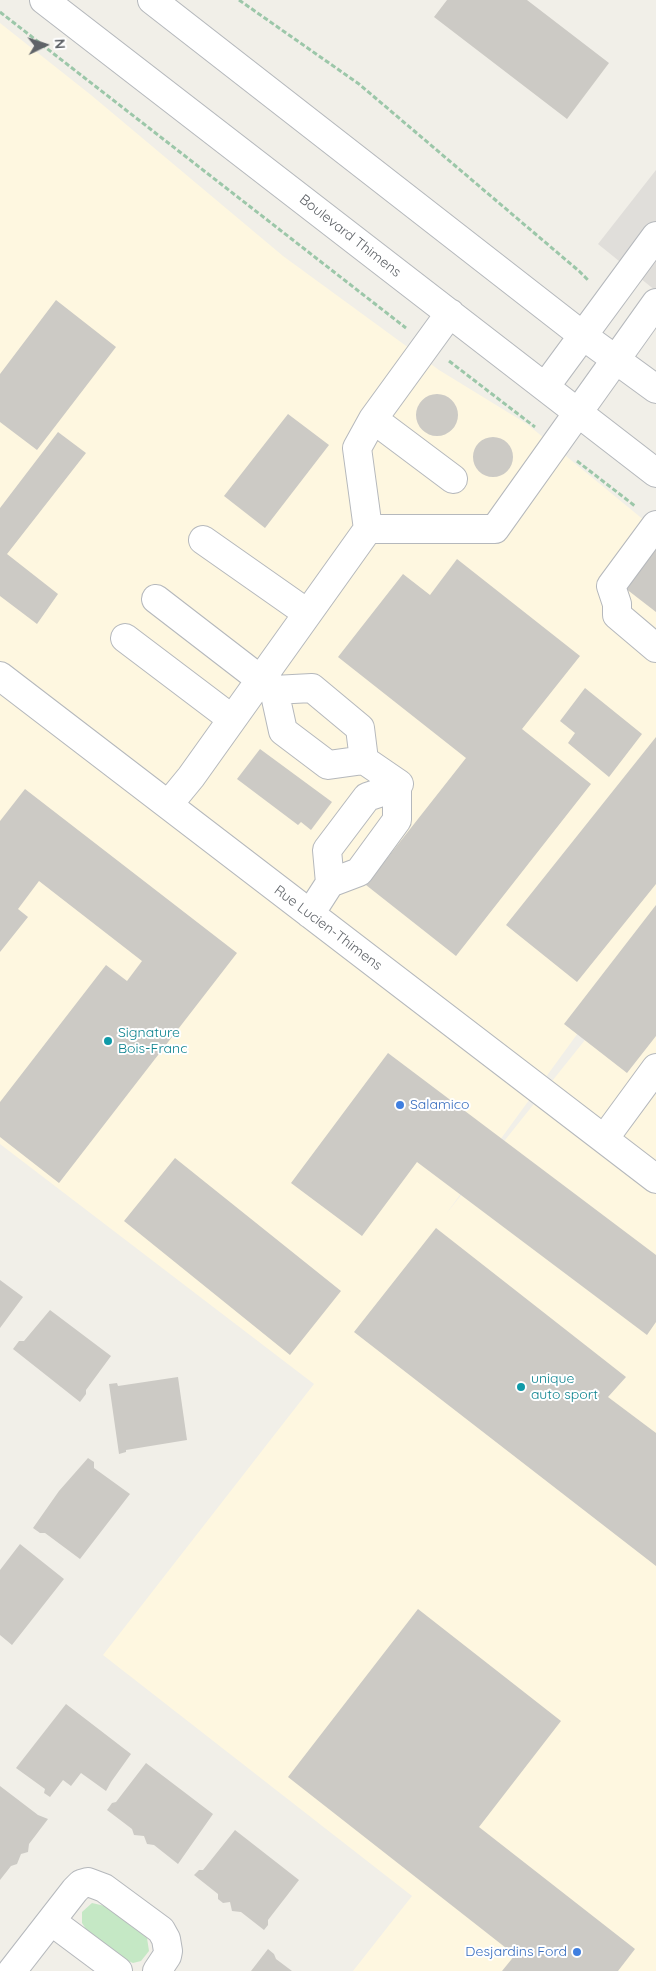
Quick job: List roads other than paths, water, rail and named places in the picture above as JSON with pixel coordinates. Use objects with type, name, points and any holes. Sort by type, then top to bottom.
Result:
[{"type":"street","name":"Boulevard Thimens","points":[[44,0],[656,473]]},
{"type":"street","points":[[152,0],[582,335],[656,389]]},
{"type":"street","points":[[544,387],[656,236]]},
{"type":"street","points":[[368,528],[495,529],[580,413],[656,303]]},
{"type":"street","points":[[168,805],[232,719],[268,684],[307,614],[368,528],[357,448],[374,419],[450,313]]},
{"type":"street","points":[[374,419],[453,479]]},
{"type":"street","points":[[656,525],[611,586],[617,604],[617,615],[656,648]]},
{"type":"street","points":[[203,540],[307,614]]},
{"type":"street","points":[[156,600],[268,684],[312,688],[360,728],[364,760]]},
{"type":"street","points":[[125,638],[232,719]]},
{"type":"street","name":"Rue Lucien-Thimens","points":[[0,676],[656,1179]]},
{"type":"street","points":[[268,684],[283,731],[328,766],[364,760],[399,784],[397,787],[397,820],[359,872],[330,884],[310,914]]},
{"type":"street","points":[[330,884],[327,850],[367,797],[397,787]]},
{"type":"street","points":[[604,1139],[656,1068]]},
{"type":"street","points":[[12,1971],[81,1884],[95,1883],[161,1930],[166,1939],[168,1950],[156,1971]]},
{"type":"street","points":[[50,1921],[118,1971]]},
{"type":"place","name":"Signature Bois-Franc","points":[[108,1041]]},
{"type":"place","name":"Salamico","points":[[400,1105]]},
{"type":"place","name":"unique auto sport","points":[[521,1387]]},
{"type":"place","name":"Desjardins Ford","points":[[577,1952]]}]
